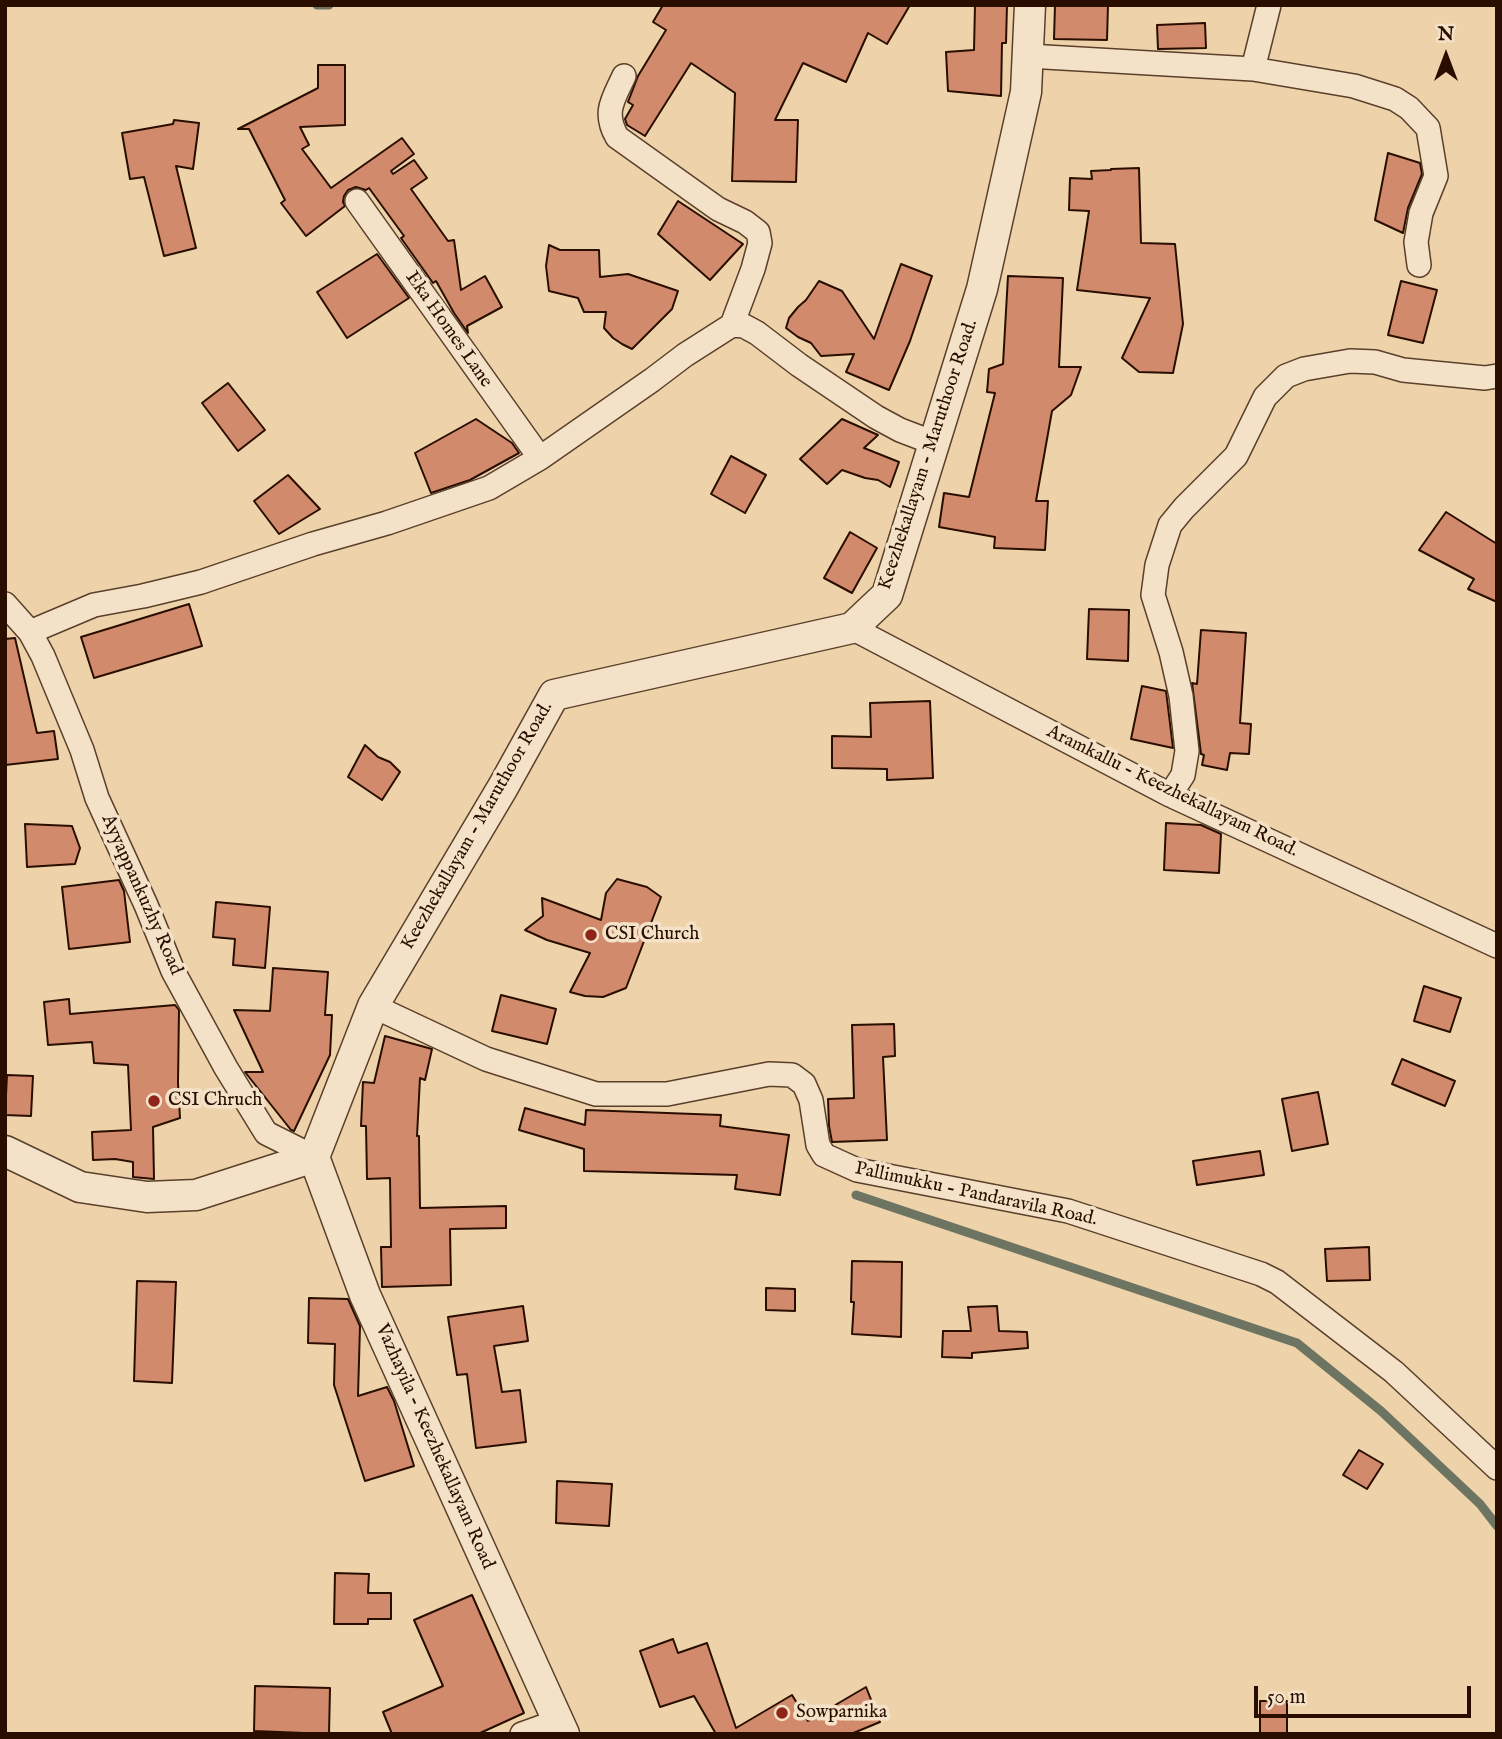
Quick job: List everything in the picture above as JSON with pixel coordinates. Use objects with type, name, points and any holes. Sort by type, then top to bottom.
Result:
[{"type":"street","name":"Keezhekallayam - Maruthoor Road.","points":[[314,1157],[373,1006],[503,787],[554,695],[852,628],[887,595],[982,289],[1026,92],[1030,5]]},
{"type":"street","points":[[1253,69],[1269,5]]},
{"type":"street","points":[[1028,56],[1253,69],[1354,86],[1395,99],[1409,108],[1429,128],[1436,176],[1421,213],[1416,242],[1419,265]]},
{"type":"street","points":[[30,632],[94,605],[201,582],[489,488],[540,458],[685,355],[732,325],[753,269],[760,243],[758,232],[745,222],[718,209],[617,137],[611,126],[609,111],[624,76]]},
{"type":"street","name":"Eka Homes Lane","points":[[357,201],[540,458]]},
{"type":"street","points":[[732,325],[744,326],[757,333],[876,417],[934,443]]},
{"type":"street","points":[[1170,795],[1183,775],[1187,751],[1181,696],[1171,652],[1153,595],[1157,565],[1170,525],[1236,456],[1265,397],[1286,376],[1304,369],[1350,361],[1375,362],[1403,370],[1485,378],[1497,376]]},
{"type":"street","name":"Ayyappankuzhy Road","points":[[5,604],[30,632],[43,656],[82,750],[97,798],[173,971],[226,1068],[266,1133],[314,1157]]},
{"type":"street","name":"Aramkallu - Keezhekallayam Road.","points":[[852,628],[1170,795],[1497,947]]},
{"type":"street","name":"Pallimukku - Pandaravila Road.","points":[[373,1006],[486,1059],[596,1094],[667,1094],[769,1074],[792,1075],[804,1084],[811,1100],[818,1144],[824,1155],[844,1165],[857,1170],[1068,1211],[1261,1274],[1277,1282],[1394,1372],[1497,1468]]},
{"type":"street","points":[[5,1151],[80,1187],[147,1197],[196,1195],[314,1157]]},
{"type":"street","name":"Vazhayila - Keezhekallayam Road","points":[[314,1157],[365,1295],[561,1727]]},
{"type":"street","points":[[522,1734],[561,1727]]},
{"type":"building","points":[[663,5],[910,5],[887,44],[868,33],[846,82],[803,63],[775,120],[798,120],[796,182],[732,181],[735,93],[691,63],[645,136],[627,125],[625,119],[633,105],[628,102],[638,76],[666,30],[653,22]]},
{"type":"building","points":[[975,5],[1007,5],[1006,43],[1002,43],[1001,96],[948,91],[946,52],[974,50]]},
{"type":"building","points":[[1055,5],[1108,5],[1107,40],[1054,39]]},
{"type":"building","points":[[1205,23],[1206,48],[1158,49],[1157,25]]},
{"type":"building","points":[[318,65],[345,65],[345,125],[300,127],[309,145],[302,149],[331,188],[402,138],[414,154],[391,171],[393,174],[414,160],[427,178],[411,189],[448,241],[454,240],[461,290],[485,276],[502,307],[467,326],[468,333],[436,281],[433,283],[401,238],[404,236],[369,188],[366,190],[356,187],[348,190],[344,196],[345,206],[306,236],[281,203],[285,200],[249,129],[238,129],[318,88]]},
{"type":"building","points":[[174,120],[199,123],[193,169],[176,166],[196,248],[164,256],[144,177],[130,179],[122,133],[173,124]]},
{"type":"building","points":[[1388,153],[1420,163],[1422,174],[1408,208],[1403,233],[1375,220]]},
{"type":"building","points":[[1139,168],[1141,243],[1175,244],[1183,324],[1173,373],[1139,372],[1122,358],[1150,298],[1077,290],[1089,211],[1069,210],[1070,178],[1092,179],[1091,171]]},
{"type":"building","points":[[678,201],[743,244],[710,280],[658,234]]},
{"type":"building","points":[[549,245],[560,250],[599,250],[600,277],[628,274],[678,291],[672,309],[632,349],[622,344],[604,328],[606,312],[584,312],[578,298],[549,291],[546,266]]},
{"type":"building","points":[[377,254],[409,298],[347,338],[317,292]]},
{"type":"building","points":[[901,264],[932,276],[910,341],[889,390],[846,372],[854,354],[821,356],[811,343],[786,328],[789,318],[819,281],[842,291],[874,339]]},
{"type":"building","points":[[1008,276],[1063,278],[1059,367],[1081,367],[1071,395],[1052,411],[1036,501],[1048,501],[1045,550],[994,548],[995,537],[939,527],[944,493],[969,497],[995,393],[987,392],[989,369],[1003,364]]},
{"type":"building","points":[[1401,281],[1437,290],[1423,343],[1388,335]]},
{"type":"building","points":[[228,383],[265,430],[238,451],[202,403]]},
{"type":"building","points":[[476,419],[512,443],[519,453],[470,480],[431,493],[415,453]]},
{"type":"building","points":[[842,419],[878,435],[864,448],[899,462],[890,487],[878,480],[842,470],[827,484],[800,459]]},
{"type":"building","points":[[731,456],[766,475],[745,513],[711,494]]},
{"type":"building","points":[[288,475],[320,509],[279,534],[254,501]]},
{"type":"building","points":[[1446,512],[1497,544],[1497,602],[1468,589],[1474,579],[1419,550]]},
{"type":"building","points":[[850,532],[877,548],[852,593],[824,578]]},
{"type":"building","points":[[189,604],[202,646],[94,678],[81,637]]},
{"type":"building","points":[[1089,609],[1129,610],[1128,661],[1087,659]]},
{"type":"building","points":[[1201,630],[1246,633],[1240,723],[1251,724],[1249,754],[1230,753],[1227,770],[1202,765],[1204,755],[1201,754],[1192,683],[1197,684]]},
{"type":"building","points":[[15,638],[37,733],[54,731],[58,759],[5,765],[5,639]]},
{"type":"building","points":[[1142,686],[1166,691],[1173,748],[1131,739]]},
{"type":"building","points":[[930,701],[933,778],[887,780],[887,769],[832,768],[832,736],[871,737],[870,703]]},
{"type":"building","points":[[365,745],[400,772],[382,800],[348,777]]},
{"type":"building","points":[[1166,823],[1201,825],[1221,834],[1219,873],[1164,870]]},
{"type":"building","points":[[25,824],[72,826],[80,848],[75,864],[27,867]]},
{"type":"building","name":"CSI Church","points":[[617,879],[647,887],[661,897],[626,988],[603,997],[570,992],[590,953],[525,930],[543,916],[542,898],[601,920],[606,893]]},
{"type":"building","points":[[119,880],[124,891],[130,942],[69,949],[62,887]]},
{"type":"building","points":[[216,902],[270,907],[265,968],[233,965],[235,939],[213,937]]},
{"type":"building","points":[[273,968],[328,972],[325,1015],[332,1015],[330,1055],[294,1131],[245,1072],[263,1072],[234,1010],[270,1011]]},
{"type":"building","points":[[1424,986],[1461,998],[1450,1032],[1414,1021]]},
{"type":"building","points":[[501,995],[556,1009],[547,1044],[492,1031]]},
{"type":"building","name":"CSI Chruch","points":[[69,999],[70,1014],[175,1005],[179,1010],[180,1118],[153,1127],[154,1179],[133,1177],[133,1162],[93,1160],[92,1132],[131,1130],[128,1065],[94,1063],[92,1042],[48,1045],[44,1002]]},
{"type":"building","points":[[894,1024],[895,1056],[883,1057],[887,1140],[832,1142],[828,1099],[854,1098],[852,1025]]},
{"type":"building","points":[[385,1036],[432,1049],[425,1080],[420,1078],[417,1136],[420,1208],[506,1206],[506,1228],[450,1229],[451,1285],[382,1287],[381,1247],[391,1247],[390,1178],[367,1179],[366,1126],[361,1126],[363,1082],[374,1083]]},
{"type":"building","points":[[1402,1059],[1455,1081],[1445,1106],[1392,1084]]},
{"type":"building","points":[[7,1075],[33,1076],[31,1116],[5,1115]]},
{"type":"building","points":[[1318,1092],[1328,1144],[1292,1151],[1282,1099]]},
{"type":"building","points":[[525,1108],[585,1125],[586,1110],[721,1115],[720,1126],[789,1135],[780,1195],[735,1189],[737,1175],[584,1171],[584,1149],[519,1130]]},
{"type":"building","points":[[1260,1151],[1264,1175],[1197,1185],[1193,1161]]},
{"type":"building","points":[[1369,1247],[1370,1280],[1327,1281],[1325,1249]]},
{"type":"building","points":[[852,1261],[902,1262],[901,1337],[852,1334]]},
{"type":"building","points":[[137,1281],[176,1282],[172,1383],[134,1381]]},
{"type":"building","points":[[766,1288],[795,1289],[795,1311],[766,1310]]},
{"type":"building","points":[[309,1298],[348,1299],[360,1326],[358,1396],[387,1387],[414,1466],[365,1481],[334,1385],[335,1344],[308,1343]]},
{"type":"building","points":[[523,1306],[528,1341],[494,1346],[502,1392],[520,1390],[526,1442],[476,1448],[467,1374],[457,1375],[448,1317]]},
{"type":"building","points":[[997,1306],[999,1331],[1027,1332],[1028,1348],[972,1353],[972,1358],[942,1357],[943,1331],[971,1331],[968,1307]]},
{"type":"building","points":[[1359,1450],[1383,1464],[1367,1489],[1343,1475]]},
{"type":"building","points":[[557,1481],[612,1484],[609,1526],[556,1523]]},
{"type":"building","points":[[335,1573],[369,1574],[368,1593],[391,1593],[391,1619],[368,1619],[368,1624],[334,1624]]},
{"type":"building","points":[[472,1595],[524,1713],[478,1734],[392,1734],[383,1712],[443,1686],[414,1620]]},
{"type":"building","points":[[673,1639],[678,1653],[707,1643],[736,1728],[792,1695],[808,1721],[866,1687],[880,1722],[851,1734],[716,1734],[694,1696],[660,1707],[640,1651]]},
{"type":"building","points":[[255,1686],[330,1688],[329,1734],[254,1731]]},
{"type":"building","points":[[1260,1701],[1287,1701],[1287,1734],[1260,1734]]},
{"type":"waterway","points":[[317,5],[329,5]]},
{"type":"waterway","points":[[856,1195],[1297,1343],[1381,1411],[1480,1504],[1497,1526]]},
{"type":"place","name":"CSI Church","points":[[591,935]]},
{"type":"place","name":"CSI Chruch","points":[[154,1101]]},
{"type":"place","name":"Sowparnika","points":[[782,1713]]}]
